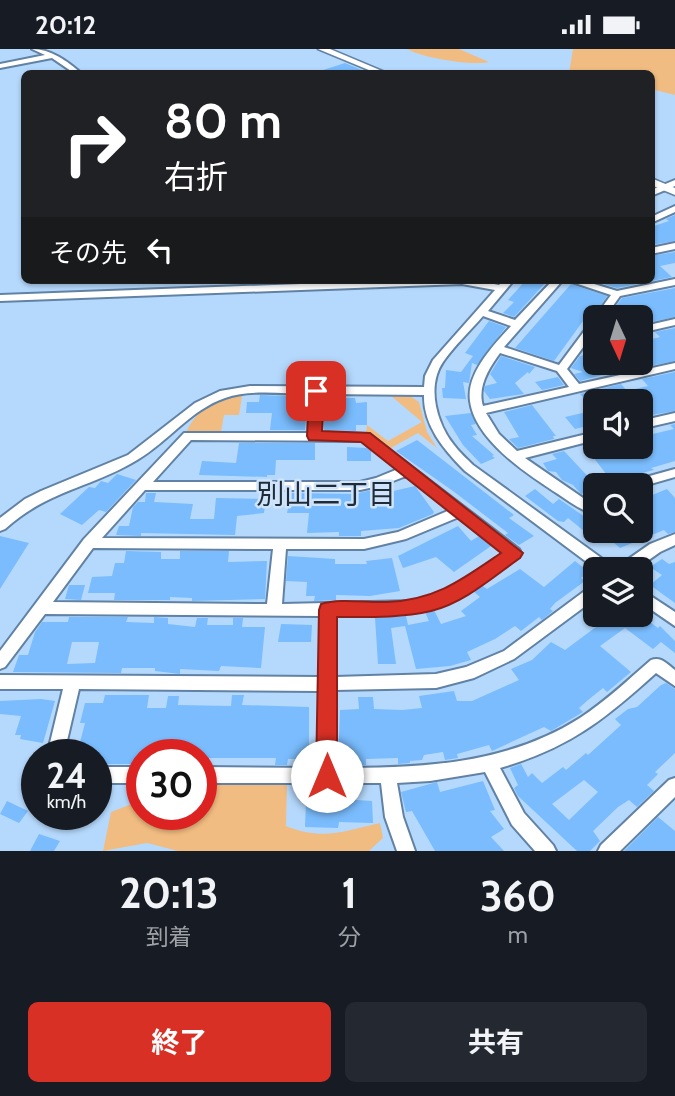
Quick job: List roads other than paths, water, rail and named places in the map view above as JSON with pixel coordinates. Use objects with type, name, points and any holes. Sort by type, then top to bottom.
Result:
[{"type":"main road","points":[[322,49],[375,70]]},
{"type":"main road","points":[[655,182],[672,187]]},
{"type":"street","points":[[35,49],[53,56],[74,70]]},
{"type":"street","points":[[0,66],[53,56]]},
{"type":"street","points":[[655,193],[672,187]]},
{"type":"street","points":[[655,218],[675,209]]},
{"type":"street","points":[[655,250],[675,246]]},
{"type":"street","points":[[584,284],[617,294],[675,282]]},
{"type":"street","points":[[0,298],[260,284]]},
{"type":"street","points":[[505,284],[437,362],[429,391],[436,426],[450,449],[462,462],[590,557]]},
{"type":"street","points":[[555,284],[499,349],[476,384],[479,411],[491,434],[515,456],[583,504]]},
{"type":"street","points":[[609,305],[617,294]]},
{"type":"street","points":[[481,312],[519,325]]},
{"type":"street","points":[[653,327],[675,322]]},
{"type":"street","points":[[561,369],[583,340]]},
{"type":"street","points":[[499,349],[561,369],[577,389]]},
{"type":"street","points":[[479,411],[675,366]]},
{"type":"street","points":[[0,526],[13,514],[47,492],[131,458],[206,403],[224,394],[250,390],[429,391]]},
{"type":"street","points":[[314,436],[316,391]]},
{"type":"street","points":[[653,422],[675,417]]},
{"type":"street","points":[[0,663],[89,543],[188,436],[365,437],[517,552],[463,589],[431,603],[389,609],[41,608]]},
{"type":"street","points":[[515,456],[583,439]]},
{"type":"street","points":[[142,486],[360,486],[379,482],[408,470]]},
{"type":"street","points":[[653,479],[675,473]]},
{"type":"street","points":[[89,543],[364,544],[390,540],[461,511]]},
{"type":"street","points":[[642,557],[675,539]]},
{"type":"street","points":[[274,609],[279,544]]},
{"type":"street","points":[[0,682],[419,683],[462,675],[519,649],[583,600]]},
{"type":"street","points":[[653,604],[675,620]]},
{"type":"street","points":[[327,776],[328,610]]},
{"type":"street","points":[[217,775],[388,776],[437,774],[490,765],[540,748],[580,727],[657,662],[675,679]]},
{"type":"street","points":[[59,739],[73,682]]},
{"type":"street","points":[[490,765],[518,819],[547,851]]},
{"type":"street","points":[[388,776],[394,817],[405,851]]},
{"type":"street","points":[[607,851],[675,786]]},
{"type":"district","name":"別山二丁目","points":[[326,494]]}]
